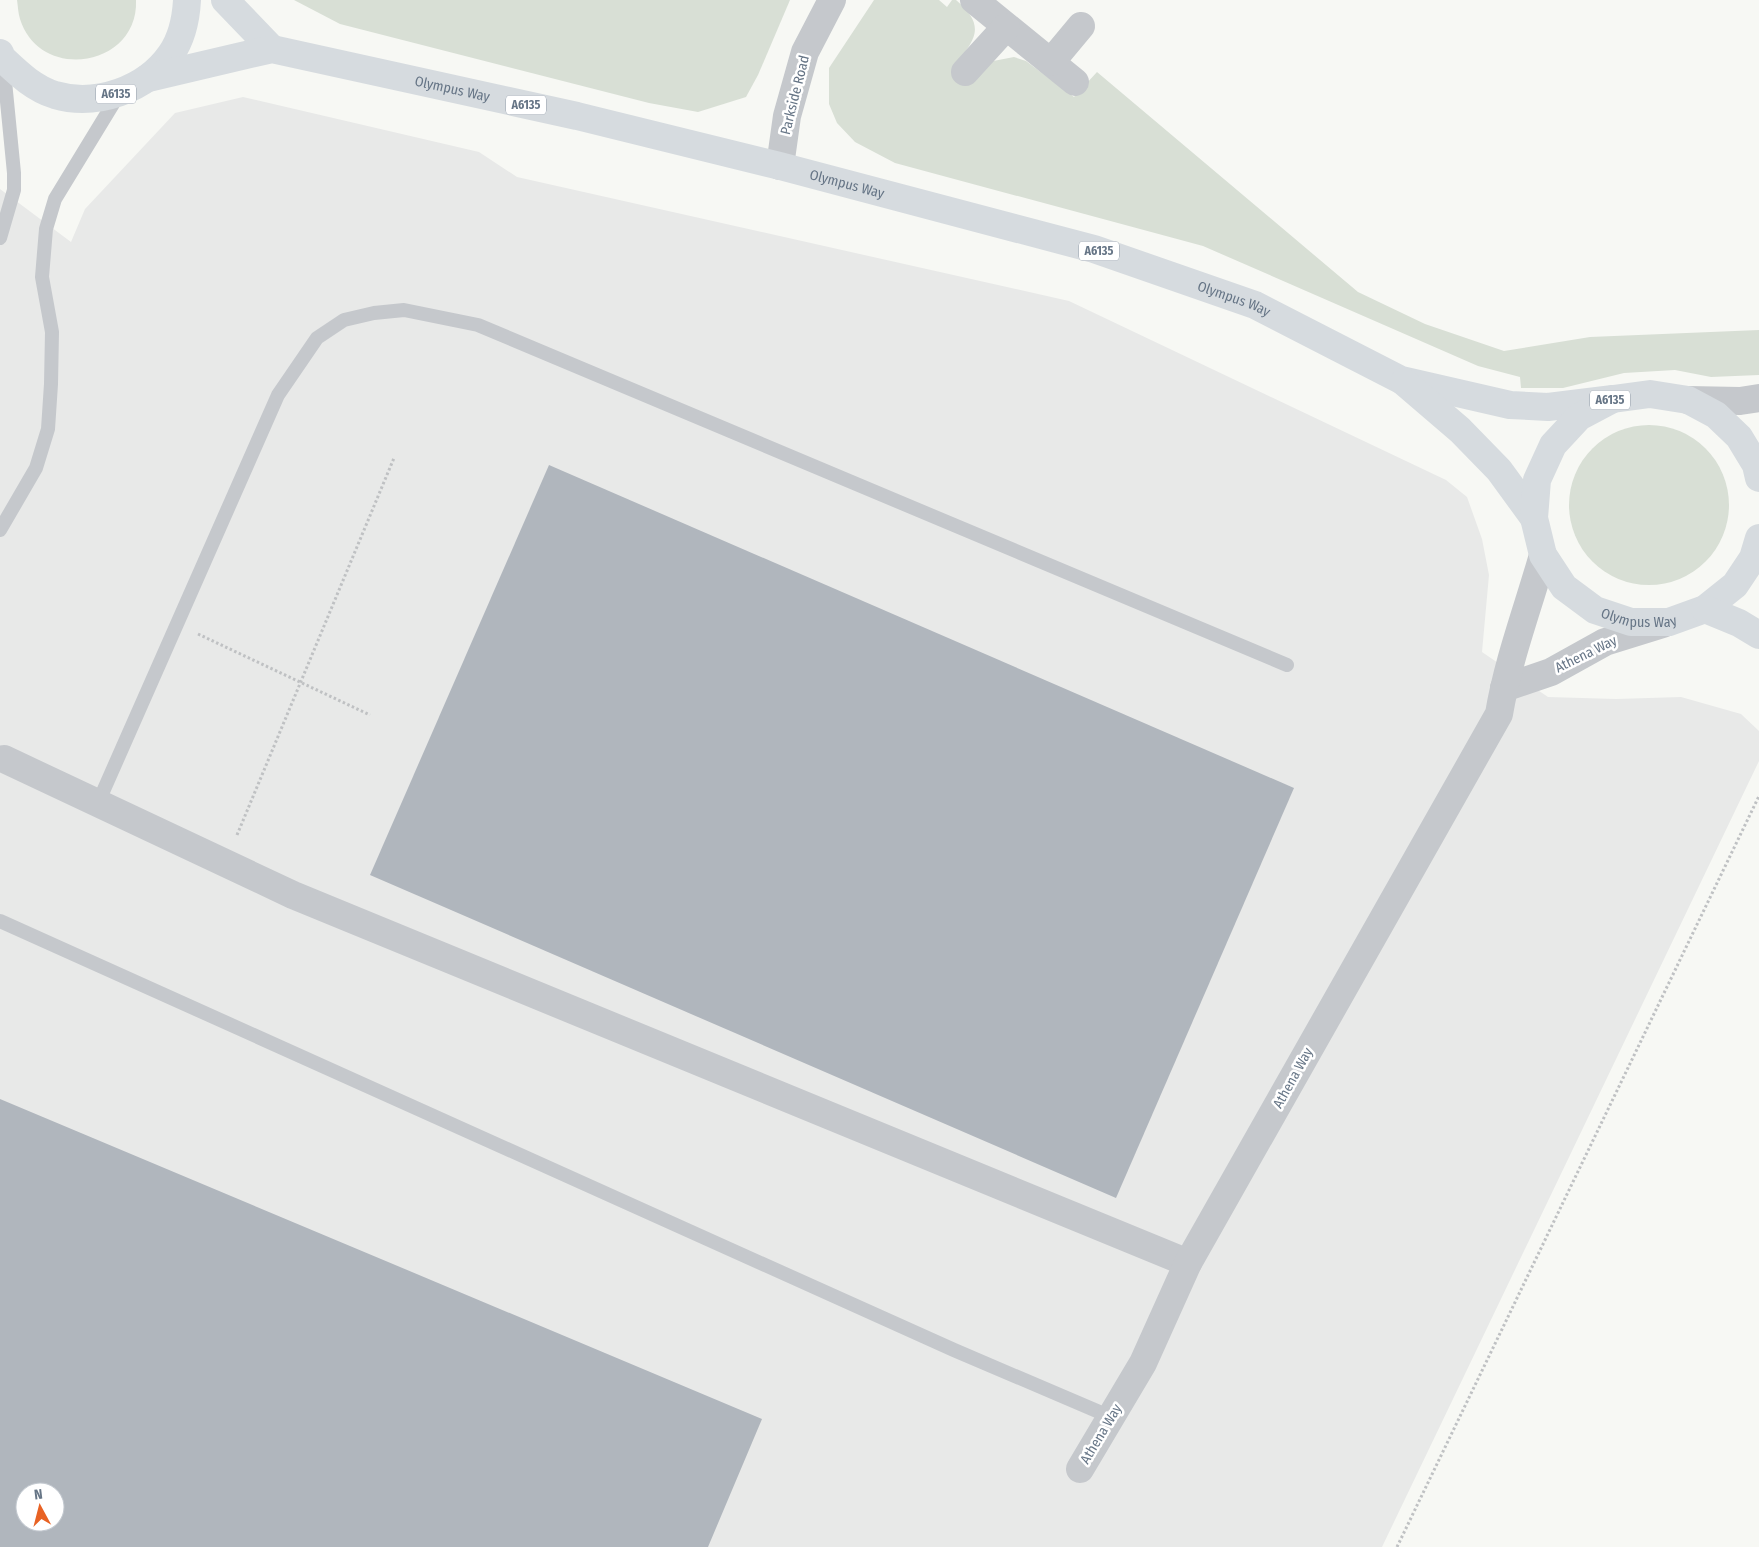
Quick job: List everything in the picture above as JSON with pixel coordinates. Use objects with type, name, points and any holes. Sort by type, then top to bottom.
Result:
[{"type":"main road","name":"Olympus Way","points":[[148,78],[171,54],[186,22],[187,0]]},
{"type":"main road","points":[[225,0],[272,49]]},
{"type":"main road","name":"Olympus Way","points":[[1,55],[26,80],[55,95],[87,99],[120,93],[148,78],[272,49],[577,116],[780,166],[1094,249],[1254,305],[1402,380],[1510,405],[1548,407],[1650,394],[1688,400],[1716,415],[1739,437],[1756,465],[1759,478]]},
{"type":"main road","name":"Olympus Way","points":[[1402,380],[1460,430],[1498,470],[1534,518]]},
{"type":"main road","name":"Olympus Way","points":[[1613,399],[1579,417],[1553,445],[1537,480],[1534,518],[1543,555],[1564,587],[1595,610],[1631,622],[1669,622],[1705,609],[1735,585],[1753,558],[1759,538]]},
{"type":"main road","points":[[1705,609],[1740,623],[1759,636]]},
{"type":"street","name":"Parkside Road","points":[[780,166],[787,116],[805,52],[832,0]]},
{"type":"street","points":[[974,0],[1075,82]]},
{"type":"street","points":[[1050,62],[1081,26]]},
{"type":"street","points":[[965,72],[1006,27]]},
{"type":"street","points":[[1688,400],[1740,401],[1759,398]]},
{"type":"street","name":"Athena Way","points":[[1080,1469],[1143,1363],[1188,1263],[1500,714],[1504,688],[1514,649],[1525,620],[1543,555]]},
{"type":"street","name":"Athena Way","points":[[1504,688],[1552,672],[1605,642],[1669,622]]},
{"type":"street","points":[[4,759],[303,899],[1188,1263]]},
{"type":"lane","points":[[0,238],[14,190],[14,172],[1,55]]},
{"type":"lane","points":[[0,530],[36,468],[48,429],[52,332],[42,277],[46,229],[55,199],[120,93]]},
{"type":"lane","points":[[98,803],[278,395],[317,338],[344,320],[374,313],[404,310],[478,325],[1287,665]]},
{"type":"lane","points":[[0,921],[945,1346],[1111,1416]]},
{"type":"path","points":[[225,863],[394,458]]},
{"type":"path","points":[[177,624],[370,715]]},
{"type":"path","points":[[1397,1547],[1759,796]]},
{"type":"shaded area","points":[[17,0],[136,0],[133,23],[122,40],[106,52],[87,59],[66,59],[47,52],[31,39],[20,19]]},
{"type":"shaded area","points":[[294,0],[790,0],[758,75],[746,97],[698,112],[649,103],[340,24]]},
{"type":"shaded area","points":[[874,0],[939,0],[947,7],[952,0],[956,0],[966,10],[975,27],[971,42],[952,69],[1014,57],[1026,61],[1074,97],[1097,72],[1358,292],[1425,324],[1504,351],[1590,337],[1759,330],[1759,375],[1711,377],[1675,370],[1624,373],[1563,388],[1521,388],[1520,377],[1478,366],[1203,246],[895,163],[855,142],[837,123],[829,104],[829,68]]},
{"type":"shaded area","points":[[243,97],[479,152],[517,177],[1069,301],[1446,480],[1467,497],[1482,539],[1489,575],[1482,652],[1548,697],[1616,699],[1681,697],[1741,714],[1759,731],[1759,761],[1382,1547],[0,1547],[0,189],[71,242],[85,209],[175,113]]},
{"type":"shaded area","points":[[1649,425],[1665,427],[1686,435],[1705,449],[1715,461],[1725,482],[1729,505],[1727,521],[1719,542],[1705,561],[1693,571],[1672,581],[1649,585],[1633,583],[1612,575],[1593,561],[1583,549],[1573,528],[1569,505],[1571,489],[1579,468],[1593,449],[1605,439],[1626,429]]},
{"type":"building","points":[[549,465],[1294,788],[1116,1198],[370,875]]},
{"type":"building","points":[[0,1099],[762,1419],[708,1547],[0,1547]]}]
